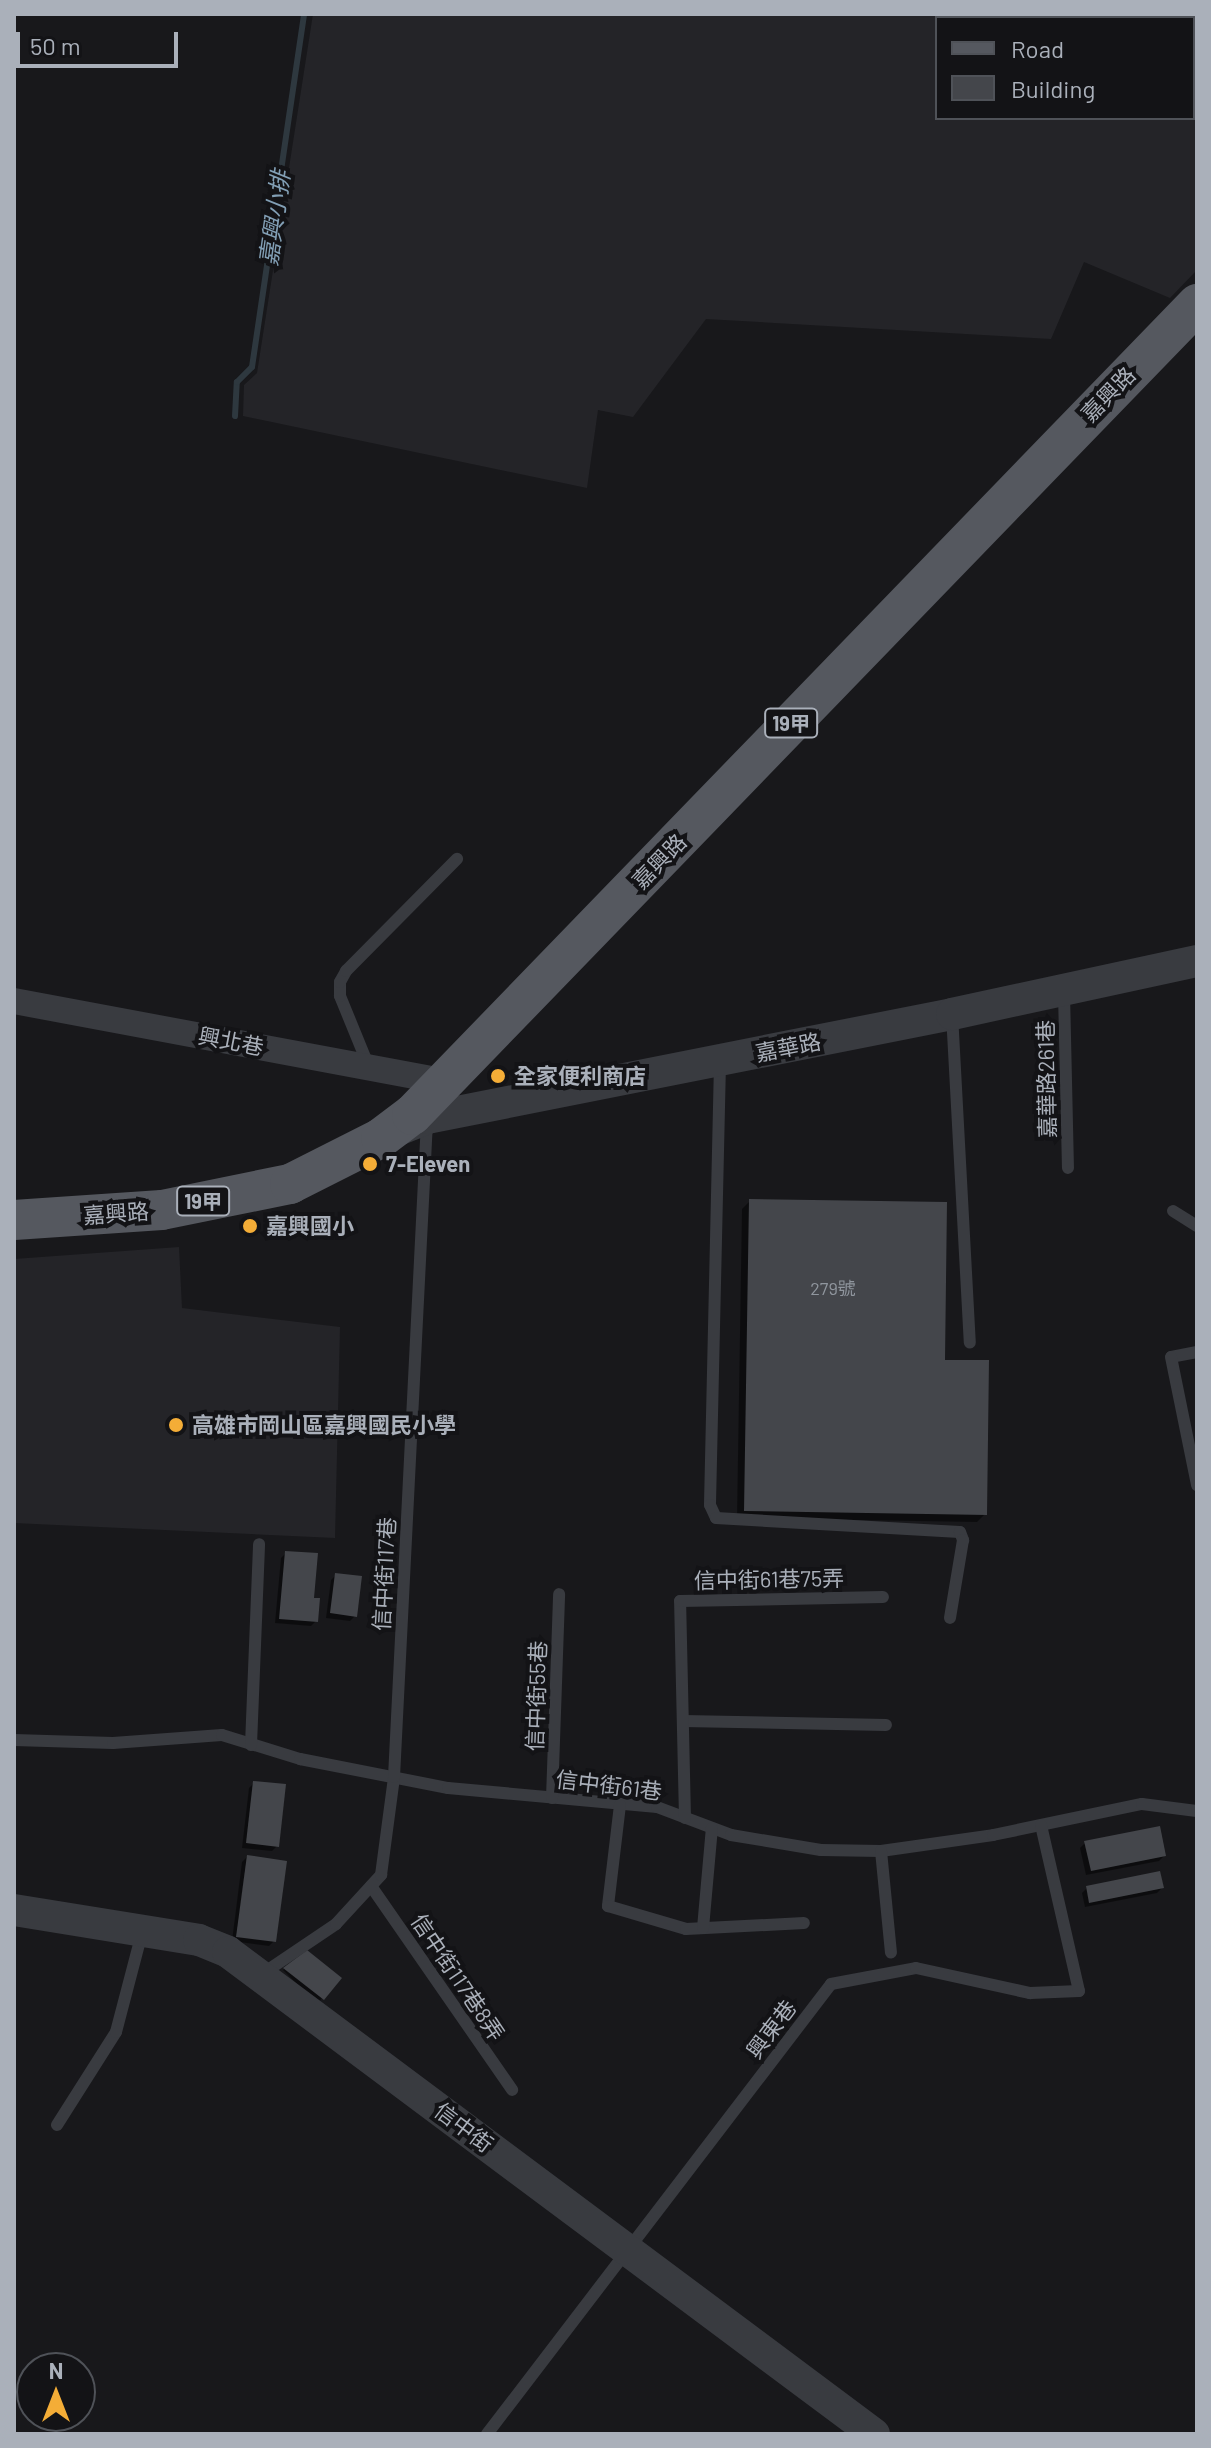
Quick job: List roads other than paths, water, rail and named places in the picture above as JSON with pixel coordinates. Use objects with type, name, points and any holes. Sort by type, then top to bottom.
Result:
[{"type":"main road","name":"嘉興路","points":[[14,1220],[162,1210],[290,1184],[381,1138],[412,1115],[1197,304]]},
{"type":"street","name":"嘉華路","points":[[381,1138],[427,1118],[952,1014],[1197,961]]},
{"type":"street","name":"興北巷","points":[[14,1001],[447,1082]]},
{"type":"street","name":"信中街","points":[[14,1910],[199,1940],[228,1952],[262,1974],[874,2434]]},
{"type":"lane","points":[[369,1067],[340,996],[340,982],[346,971],[457,859]]},
{"type":"lane","name":"嘉華路261巷","points":[[1064,990],[1068,1168]]},
{"type":"lane","points":[[952,1014],[970,1343]]},
{"type":"lane","points":[[720,1060],[710,1505],[716,1518],[960,1532],[963,1540],[950,1618]]},
{"type":"lane","name":"信中街117巷","points":[[262,1974],[336,1924],[381,1875],[394,1777],[427,1118]]},
{"type":"lane","points":[[1173,1211],[1197,1226]]},
{"type":"lane","points":[[1197,1352],[1171,1357],[1197,1485]]},
{"type":"lane","points":[[251,1745],[259,1544]]},
{"type":"lane","name":"信中街55巷","points":[[552,1798],[559,1594]]},
{"type":"lane","name":"信中街61巷75弄","points":[[685,1818],[680,1601],[883,1597]]},
{"type":"lane","points":[[683,1721],[886,1725]]},
{"type":"lane","name":"信中街61巷","points":[[14,1740],[113,1743],[210,1734],[300,1759],[448,1788],[657,1807],[731,1835],[821,1850],[881,1851],[1041,1825],[1142,1804],[1197,1811]]},
{"type":"lane","points":[[620,1805],[608,1906],[686,1929],[804,1923]]},
{"type":"lane","name":"興東巷","points":[[487,2434],[831,1984],[916,1968],[1030,1993],[1079,1991],[1041,1825]]},
{"type":"lane","points":[[703,1928],[712,1828]]},
{"type":"lane","points":[[881,1851],[891,1953]]},
{"type":"lane","name":"信中街117巷8弄","points":[[371,1886],[512,2090]]},
{"type":"lane","points":[[57,2125],[116,2032],[143,1931]]},
{"type":"waterway","name":"嘉興小排","points":[[235,416],[237,382],[252,367],[304,14]]},
{"type":"place","name":"全家便利商店","points":[[498,1076]]},
{"type":"place","name":"7-Eleven","points":[[370,1164]]},
{"type":"place","name":"嘉興國小","points":[[250,1226]]},
{"type":"place","name":"高雄市岡山區嘉興國民小學","points":[[176,1425]]}]
